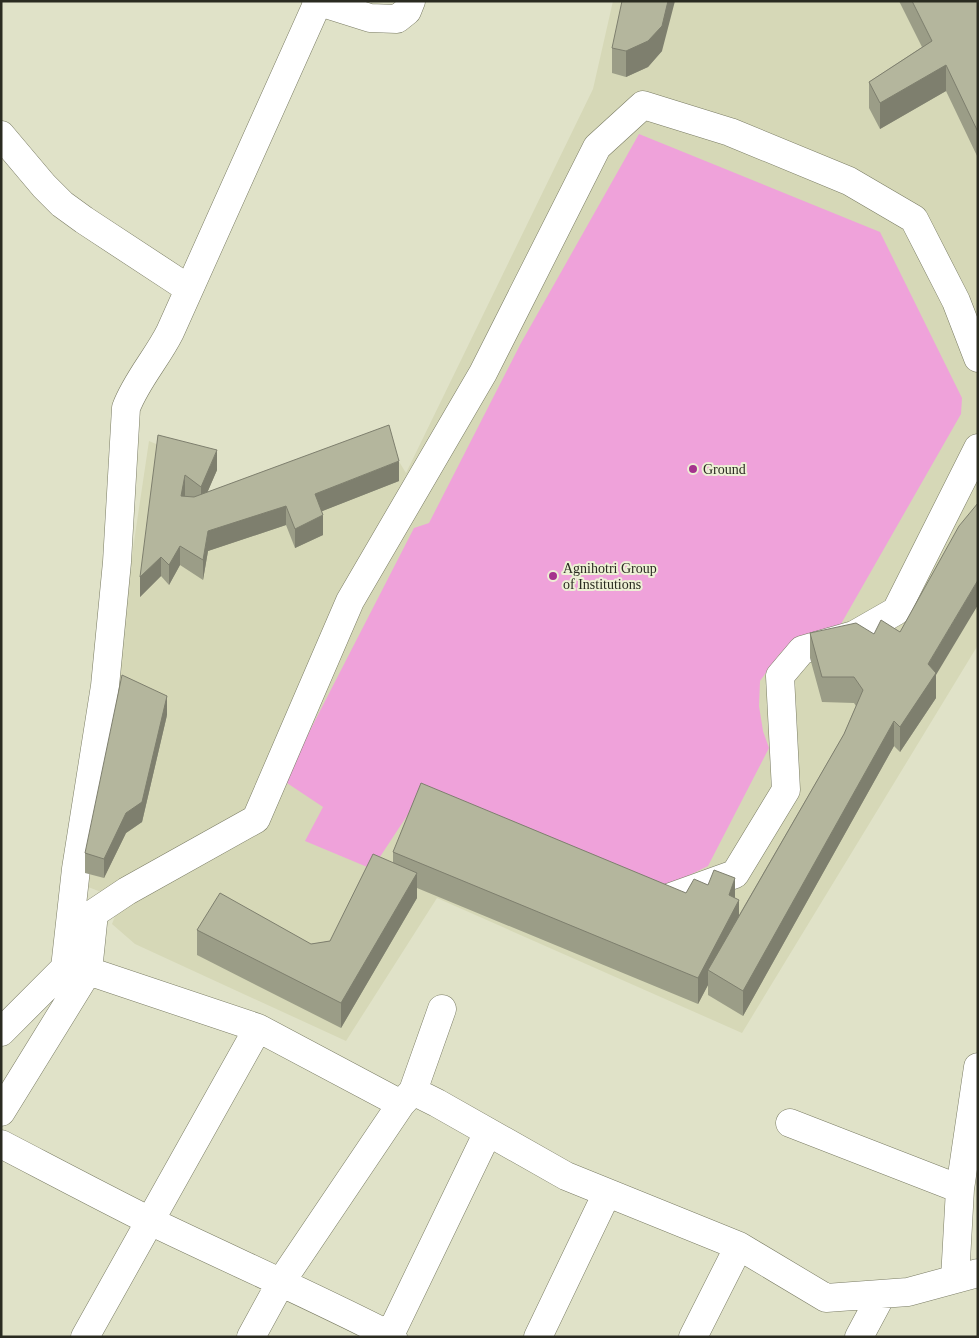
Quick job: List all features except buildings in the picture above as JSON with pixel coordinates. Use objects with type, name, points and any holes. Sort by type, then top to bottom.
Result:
[{"type":"street","points":[[1,1032],[76,969],[76,869],[105,686],[117,562],[126,408],[130,397],[164,344],[317,2],[370,18],[397,19],[407,11],[411,1]]},
{"type":"street","points":[[1,1112],[76,969],[94,913],[127,891],[256,819],[350,601],[483,373],[597,147],[643,105],[730,132],[849,181],[914,219],[956,301],[978,358]]},
{"type":"street","points":[[1,135],[44,186],[62,204],[189,289]]},
{"type":"street","points":[[660,901],[735,874],[786,790],[780,676],[802,650],[854,635],[896,611],[978,448]]},
{"type":"street","points":[[76,969],[258,1028],[488,1132],[566,1176],[739,1246],[826,1298],[908,1292],[967,1276],[960,1189],[977,1077]]},
{"type":"street","points":[[251,1337],[281,1282],[407,1097],[442,1009]]},
{"type":"street","points":[[85,1337],[258,1028]]},
{"type":"street","points":[[790,1123],[960,1189]]},
{"type":"street","points":[[1,1144],[150,1220],[330,1304],[391,1336],[488,1132]]},
{"type":"street","points":[[538,1337],[607,1193]]},
{"type":"street","points":[[693,1337],[739,1246]]},
{"type":"street","points":[[859,1337],[882,1294]]},
{"type":"shaded area","name":"Agnihotri Group of Institutions","points":[[613,1],[978,1],[978,645],[742,1033],[437,898],[346,1041],[135,944],[112,924],[119,906],[101,892],[83,885],[149,441],[217,470],[201,506],[384,437],[406,473],[593,89]]},
{"type":"shaded area","name":"Ground","points":[[639,134],[880,232],[962,398],[961,414],[837,631],[799,642],[781,652],[760,681],[759,706],[763,731],[769,748],[708,866],[647,896],[420,796],[372,869],[305,841],[323,807],[284,781],[414,528],[429,523],[521,343]]},
{"type":"place","name":"Ground","points":[[693,469]]},
{"type":"place","name":"Agnihotri Group of Institutions","points":[[553,576]]}]
